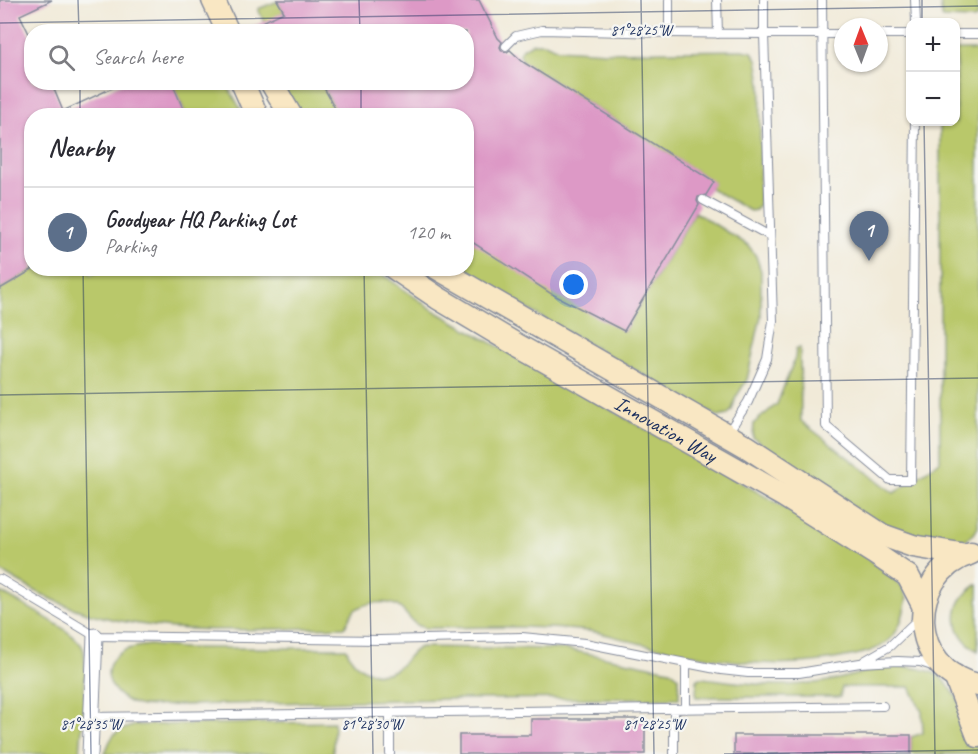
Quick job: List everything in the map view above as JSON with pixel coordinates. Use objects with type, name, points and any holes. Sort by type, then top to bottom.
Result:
[{"type":"main road","points":[[213,0],[224,24]]},
{"type":"main road","points":[[246,90],[253,108]]},
{"type":"main road","points":[[276,90],[286,108]]},
{"type":"main road","name":"Innovation Way","points":[[406,276],[517,345],[784,496],[865,547],[908,576],[923,609]]},
{"type":"main road","name":"Innovation Way","points":[[451,276],[726,435],[809,486],[882,535],[913,546],[972,553]]},
{"type":"main road","points":[[972,553],[946,566],[938,574],[927,594],[923,609],[923,629],[931,651],[950,673],[978,736]]},
{"type":"main road","points":[[950,673],[978,685]]},
{"type":"street","points":[[90,754],[95,636]]},
{"type":"lane","points":[[669,0],[669,33]]},
{"type":"lane","points":[[717,0],[718,34]]},
{"type":"lane","points":[[726,435],[748,402],[766,359],[773,321],[764,0]]},
{"type":"lane","points":[[822,0],[826,426],[890,480],[911,480],[915,126]]},
{"type":"lane","points":[[915,0],[916,18]]},
{"type":"lane","points":[[506,46],[516,36],[542,30],[834,34]]},
{"type":"lane","points":[[888,34],[906,34]]},
{"type":"lane","points":[[960,34],[978,34]]},
{"type":"lane","points":[[703,200],[770,236]]},
{"type":"lane","points":[[0,579],[95,636],[379,640],[522,637],[585,643],[721,670],[764,674],[799,673],[860,663],[912,661],[950,673]]},
{"type":"lane","points":[[860,663],[890,646],[909,630],[923,609]]},
{"type":"lane","points":[[686,663],[686,709]]},
{"type":"lane","points":[[92,717],[883,706]]},
{"type":"lane","points":[[674,709],[674,754]]},
{"type":"lane","points":[[390,713],[390,754]]},
{"type":"green space","points":[[940,0],[978,0],[978,16],[974,19],[942,17]]},
{"type":"green space","points":[[278,1],[290,24],[265,24],[258,9]]},
{"type":"green space","points":[[532,43],[545,43],[558,49],[606,52],[743,50],[752,52],[757,59],[761,83],[759,206],[756,210],[750,211],[710,188],[713,182],[523,62],[520,55],[521,50]]},
{"type":"green space","points":[[960,50],[973,50],[978,52],[978,527],[974,534],[963,541],[948,544],[890,534],[753,438],[754,423],[777,404],[795,358],[796,349],[800,348],[801,421],[894,493],[940,461],[940,126],[960,126]]},
{"type":"green space","points":[[175,90],[230,90],[240,108],[183,108]]},
{"type":"green space","points":[[284,90],[325,90],[335,108],[295,108]]},
{"type":"green space","points":[[695,212],[748,245],[756,256],[761,271],[761,316],[747,380],[736,397],[732,410],[727,415],[719,417],[472,276],[474,276],[474,239],[624,331]]},
{"type":"green space","points":[[24,275],[385,276],[435,311],[852,545],[902,586],[907,598],[899,627],[882,646],[862,654],[788,664],[738,661],[689,654],[589,631],[527,627],[425,628],[420,627],[396,605],[390,603],[371,603],[360,607],[355,610],[345,627],[249,630],[153,626],[79,610],[33,590],[0,571],[0,289]]},
{"type":"green space","points":[[978,584],[978,651],[968,644],[962,635],[956,618],[962,600],[968,591]]},
{"type":"green space","points":[[0,592],[58,625],[83,648],[85,683],[80,754],[0,754]]},
{"type":"green space","points":[[149,645],[183,648],[346,648],[360,667],[381,674],[396,669],[420,647],[565,649],[670,670],[679,677],[679,698],[446,699],[143,706],[123,698],[110,683],[108,675],[109,666],[115,657],[125,650]]},
{"type":"green space","points":[[902,666],[934,673],[942,678],[969,721],[978,754],[911,754],[911,737],[923,733],[922,712],[910,687],[842,687],[840,697],[696,697],[697,679],[700,678],[763,685],[799,684],[827,681]]},
{"type":"green space","points":[[334,722],[333,754],[105,754],[115,734],[136,725]]},
{"type":"building","points":[[0,0],[52,0],[20,15],[24,24],[24,90],[54,90],[62,108],[24,108],[24,275],[0,289]]},
{"type":"building","points":[[277,0],[479,0],[502,42],[500,47],[502,51],[510,50],[523,62],[714,182],[706,195],[698,197],[699,205],[624,331],[550,293],[474,243],[474,108],[335,108],[325,90],[474,90],[474,24],[258,24],[284,12]]},
{"type":"building","points":[[108,90],[175,90],[183,108],[69,108]]},
{"type":"building","points":[[531,719],[645,719],[645,754],[459,754],[459,735],[531,735]]},
{"type":"building","points":[[734,735],[911,735],[911,754],[734,754]]},
{"type":"place","name":"Goodyear HQ Parking Lot","points":[[869,261]]}]
